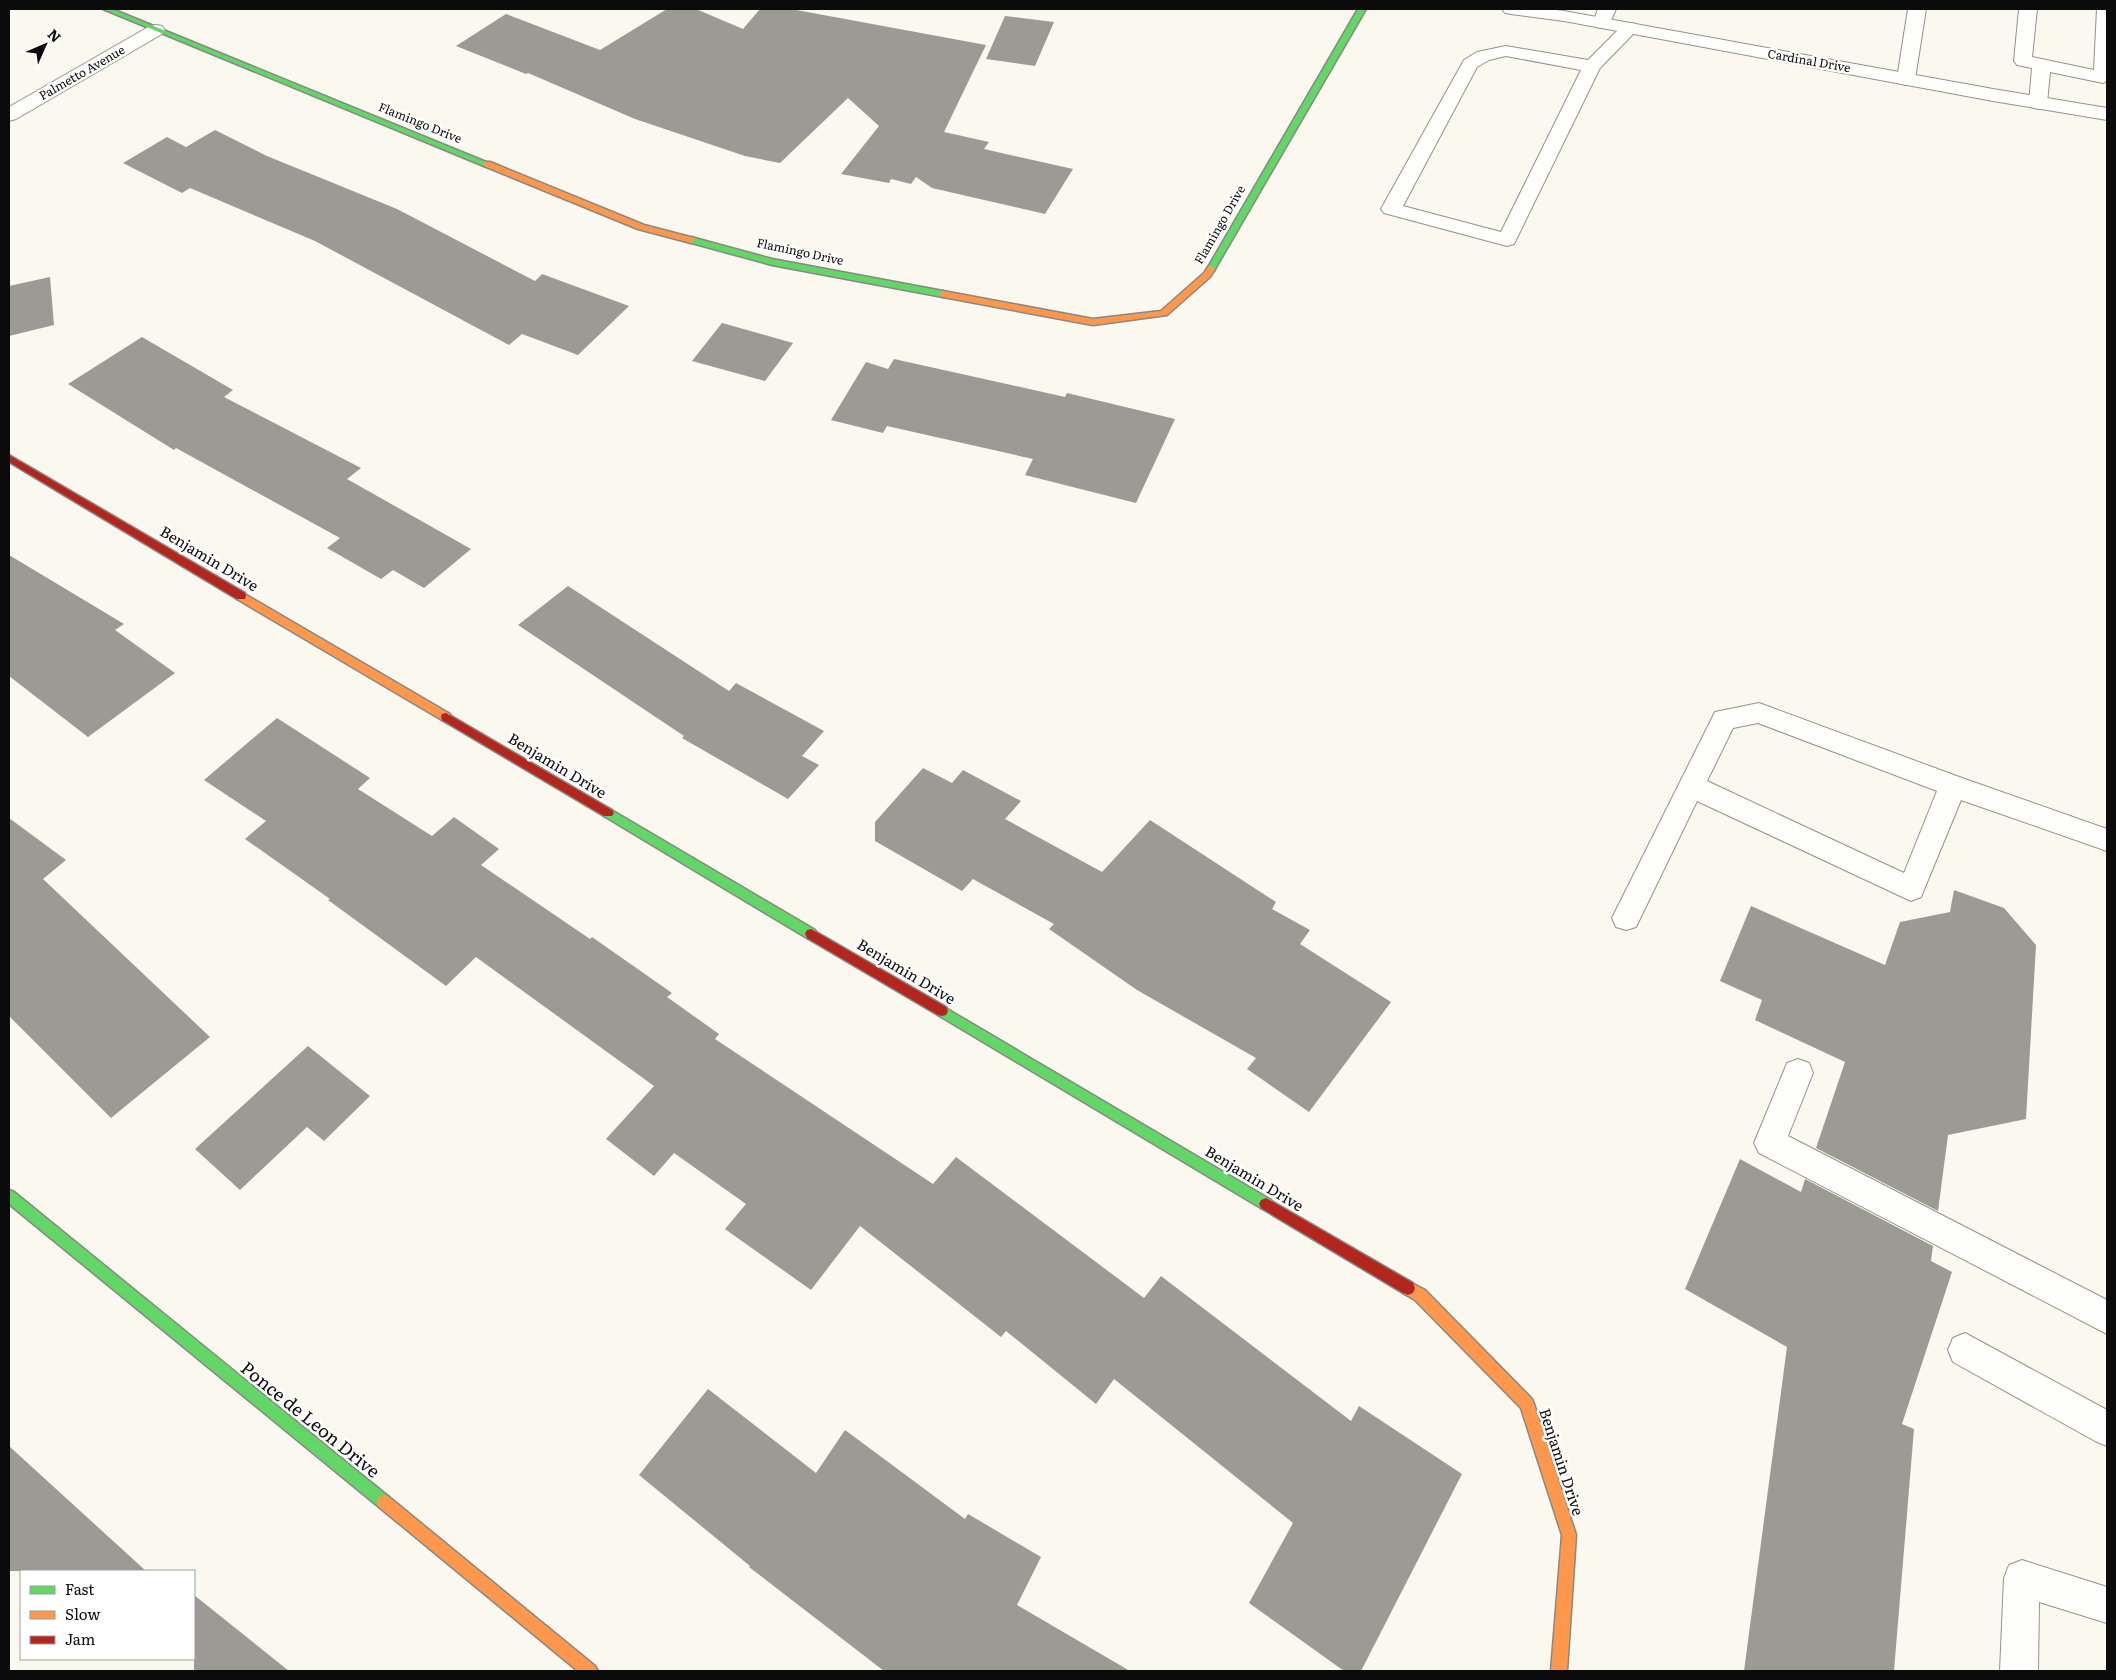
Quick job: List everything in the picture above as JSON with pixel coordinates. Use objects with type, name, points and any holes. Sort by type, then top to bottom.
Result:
[{"type":"street","name":"Flamingo Drive","points":[[106,9],[641,228],[772,262],[1093,322],[1164,313],[1207,275],[1362,9]]},
{"type":"street","name":"Cardinal Drive","points":[[1511,9],[1605,16],[1630,28],[2107,114]]},
{"type":"street","points":[[1906,79],[1917,9]]},
{"type":"street","points":[[2028,9],[2022,61],[2103,76],[2106,9]]},
{"type":"street","points":[[1592,66],[1506,51],[1483,56],[1470,64],[1391,210],[1507,240],[1592,66],[1630,28]]},
{"type":"street","name":"Palmetto Avenue","points":[[9,115],[156,30]]},
{"type":"street","points":[[2038,103],[2042,64]]},
{"type":"street","name":"Benjamin Drive","points":[[9,458],[1420,1295],[1527,1404],[1569,1536],[1559,1671]]},
{"type":"street","points":[[1626,918],[1724,719],[1759,713],[1953,786],[2107,840]]},
{"type":"street","points":[[1691,786],[1911,889],[1953,786]]},
{"type":"street","points":[[1798,1073],[1770,1144],[2107,1318]]},
{"type":"street","name":"Ponce de Leon Drive","points":[[9,1196],[590,1671]]},
{"type":"street","points":[[1965,1350],[2107,1429]]},
{"type":"street","points":[[2019,1671],[2022,1578],[2107,1605]]},
{"type":"building","points":[[667,9],[696,9],[743,29],[760,9],[791,9],[986,45],[944,132],[989,142],[984,149],[1073,169],[1045,214],[932,188],[916,177],[911,184],[891,179],[889,183],[841,174],[879,126],[848,98],[780,163],[745,156],[635,119],[528,73],[526,74],[456,46],[506,14],[600,50]]},
{"type":"building","points":[[1005,16],[1054,22],[1035,66],[986,59]]},
{"type":"building","points":[[215,130],[267,156],[397,209],[535,281],[542,274],[629,306],[578,355],[522,334],[509,345],[315,241],[190,188],[182,193],[123,163],[167,137],[186,147]]},
{"type":"building","points":[[50,277],[54,325],[9,336],[9,286]]},
{"type":"building","points":[[722,323],[793,343],[765,381],[692,361]]},
{"type":"building","points":[[142,337],[233,390],[224,397],[361,468],[347,479],[471,549],[424,588],[393,570],[381,579],[327,548],[340,538],[176,448],[174,450],[68,384]]},
{"type":"building","points":[[894,359],[1065,397],[1067,393],[1175,419],[1136,503],[1025,475],[1033,459],[887,426],[883,433],[831,420],[866,362],[888,369]]},
{"type":"building","points":[[9,555],[124,624],[115,630],[175,673],[88,737],[9,676]]},
{"type":"building","points":[[568,586],[729,691],[736,683],[824,731],[802,756],[819,765],[788,799],[682,738],[684,736],[518,625]]},
{"type":"building","points":[[277,718],[370,778],[358,789],[432,836],[454,817],[499,849],[481,865],[590,939],[592,937],[672,993],[667,997],[719,1034],[715,1039],[933,1184],[956,1157],[1144,1298],[1161,1276],[1351,1421],[1359,1406],[1462,1474],[1361,1671],[1344,1671],[1249,1603],[1293,1523],[1114,1379],[1096,1404],[1006,1331],[1001,1337],[860,1226],[811,1290],[725,1229],[746,1204],[674,1153],[654,1176],[606,1139],[654,1086],[476,957],[446,986],[328,900],[330,899],[245,839],[266,821],[204,780]]},
{"type":"building","points":[[923,768],[952,783],[963,770],[1021,801],[1005,819],[1102,872],[1150,820],[1276,902],[1272,909],[1310,930],[1300,944],[1391,1002],[1309,1112],[1247,1069],[1256,1058],[1137,990],[1049,929],[1054,924],[973,879],[962,891],[875,841],[875,822]]},
{"type":"building","points":[[9,818],[66,860],[43,879],[210,1037],[111,1118],[9,1016]]},
{"type":"building","points":[[1954,890],[2004,908],[2036,945],[2026,1119],[1948,1135],[1938,1211],[1816,1148],[1845,1062],[1755,1020],[1762,1000],[1720,981],[1751,906],[1885,965],[1900,922],[1950,912]]},
{"type":"building","points":[[308,1046],[370,1096],[324,1141],[307,1127],[240,1190],[195,1149]]},
{"type":"building","points":[[1740,1159],[1801,1192],[1805,1179],[1933,1246],[1931,1261],[1952,1272],[1902,1424],[1914,1429],[1894,1671],[1744,1671],[1787,1347],[1685,1289]]},
{"type":"building","points":[[708,1389],[816,1473],[845,1430],[965,1519],[968,1514],[1041,1557],[1017,1605],[1130,1671],[884,1671],[749,1567],[639,1475]]},
{"type":"building","points":[[9,1446],[145,1570],[20,1570],[9,1571]]},
{"type":"building","points":[[195,1596],[289,1671],[194,1671]]},
{"type":"traffic: fast","points":[[106,9],[487,164]]},
{"type":"traffic: fast","points":[[1211,269],[1362,9]]},
{"type":"traffic: fast","points":[[691,240],[772,262],[943,294]]},
{"type":"traffic: fast","points":[[608,813],[811,934]]},
{"type":"traffic: fast","points":[[942,1011],[1266,1204]]},
{"type":"traffic: fast","points":[[9,1196],[384,1502]]},
{"type":"traffic: slow","points":[[487,164],[641,227],[691,240]]},
{"type":"traffic: slow","points":[[943,294],[1093,322],[1164,313],[1207,275],[1211,269]]},
{"type":"traffic: slow","points":[[241,596],[446,717]]},
{"type":"traffic: slow","points":[[1408,1288],[1420,1295],[1527,1404],[1569,1535],[1559,1671]]},
{"type":"traffic: slow","points":[[384,1502],[590,1671]]},
{"type":"traffic: jam","points":[[9,458],[241,596]]},
{"type":"traffic: jam","points":[[446,717],[608,813]]},
{"type":"traffic: jam","points":[[811,934],[942,1011]]},
{"type":"traffic: jam","points":[[1266,1204],[1408,1288]]}]
